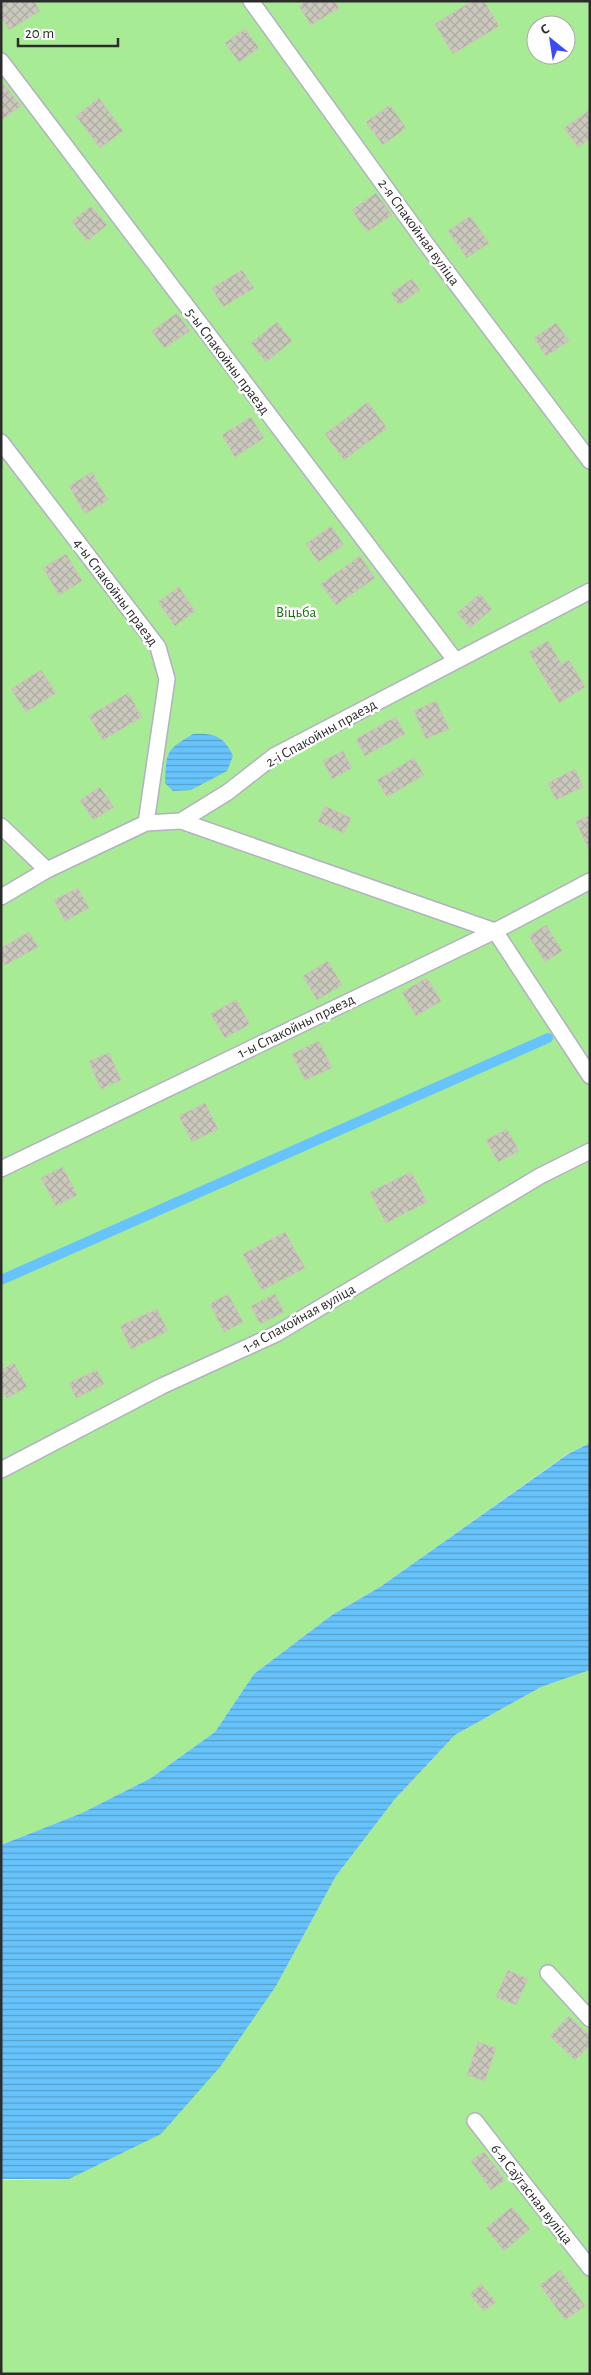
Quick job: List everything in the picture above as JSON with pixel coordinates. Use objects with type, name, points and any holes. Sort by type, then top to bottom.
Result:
[{"type":"lane","name":"2-я Спакойная вуліца","points":[[251,1],[427,245],[590,461]]},
{"type":"lane","name":"5-ы Спакойны праезд","points":[[1,61],[455,660]]},
{"type":"lane","name":"4-ы Спакойны праезд","points":[[1,442],[158,646],[167,679],[146,823]]},
{"type":"lane","name":"2-і Спакойны праезд","points":[[1,897],[47,870],[146,823],[182,821],[228,792],[274,756],[590,591]]},
{"type":"lane","points":[[182,821],[495,931],[590,1076]]},
{"type":"lane","points":[[1,826],[47,870]]},
{"type":"lane","name":"1-ы Спакойны праезд","points":[[1,1168],[495,931],[590,881]]},
{"type":"lane","name":"1-я Спакойная вуліца","points":[[1,1470],[162,1386],[276,1334],[540,1176],[590,1151]]},
{"type":"lane","points":[[548,1973],[590,2019]]},
{"type":"lane","name":"6-я Саўгасная вуліца","points":[[474,2120],[590,2268]]},
{"type":"green space","name":"Віцьба","points":[[1,1],[590,1],[590,1443],[567,1454],[380,1587],[332,1615],[254,1674],[215,1732],[151,1778],[82,1813],[1,1845]]},
{"type":"green space","points":[[590,1670],[590,2374],[1,2374],[1,2180],[69,2179],[276,1986],[336,1876],[395,1799],[455,1735],[541,1687]]},
{"type":"water","points":[[193,734],[207,734],[218,737],[230,749],[233,756],[227,771],[191,790],[173,791],[165,783],[167,758],[177,744]]},
{"type":"water","points":[[590,1443],[590,1670],[541,1687],[455,1735],[395,1799],[336,1876],[276,1986],[220,2067],[161,2134],[69,2179],[1,2179],[1,1845],[82,1813],[151,1778],[215,1732],[254,1674],[332,1615],[380,1587],[568,1454]]},
{"type":"building","points":[[6,1],[34,1],[40,11],[9,30],[1,17],[1,4]]},
{"type":"building","points":[[306,1],[335,1],[339,8],[311,25],[299,6]]},
{"type":"building","points":[[472,1],[484,1],[499,26],[453,54],[435,24]]},
{"type":"building","points":[[245,29],[259,48],[239,62],[225,43]]},
{"type":"building","points":[[1,81],[21,106],[3,119],[1,117]]},
{"type":"building","points":[[99,98],[123,131],[100,148],[76,116]]},
{"type":"building","points":[[390,105],[406,128],[383,145],[366,122]]},
{"type":"building","points":[[590,110],[590,139],[578,147],[564,128]]},
{"type":"building","points":[[376,193],[392,215],[367,232],[352,210]]},
{"type":"building","points":[[91,206],[107,225],[87,241],[72,221]]},
{"type":"building","points":[[470,216],[489,243],[467,258],[448,231]]},
{"type":"building","points":[[242,270],[254,288],[223,307],[212,288]]},
{"type":"building","points":[[412,279],[420,290],[399,305],[391,293]]},
{"type":"building","points":[[177,313],[190,331],[164,348],[152,331]]},
{"type":"building","points":[[277,322],[292,341],[266,362],[251,343]]},
{"type":"building","points":[[556,323],[569,341],[546,356],[534,338]]},
{"type":"building","points":[[368,402],[387,428],[344,460],[325,434]]},
{"type":"building","points":[[251,417],[264,438],[235,457],[222,435]]},
{"type":"building","points":[[92,472],[108,500],[85,514],[69,486]]},
{"type":"building","points":[[331,526],[344,545],[318,562],[306,544]]},
{"type":"building","points":[[66,554],[82,581],[59,595],[43,568]]},
{"type":"building","points":[[360,556],[375,578],[336,605],[321,584]]},
{"type":"building","points":[[179,587],[195,611],[175,626],[158,602]]},
{"type":"building","points":[[480,594],[492,609],[470,628],[457,613]]},
{"type":"building","points":[[548,641],[562,665],[543,676],[529,652]]},
{"type":"building","points":[[569,660],[585,687],[559,703],[543,676]]},
{"type":"building","points":[[41,670],[56,693],[26,712],[11,689]]},
{"type":"building","points":[[128,693],[142,717],[103,740],[89,716]]},
{"type":"building","points":[[436,701],[449,729],[426,739],[414,711]]},
{"type":"building","points":[[396,717],[405,734],[365,756],[356,739]]},
{"type":"building","points":[[343,751],[352,768],[332,779],[323,761]]},
{"type":"building","points":[[414,758],[424,775],[387,797],[377,780]]},
{"type":"building","points":[[575,769],[583,787],[556,800],[548,783]]},
{"type":"building","points":[[100,787],[114,807],[93,820],[80,800]]},
{"type":"building","points":[[325,806],[351,818],[344,833],[318,822]]},
{"type":"building","points":[[590,815],[590,852],[576,822]]},
{"type":"building","points":[[78,888],[89,908],[65,921],[54,900]]},
{"type":"building","points":[[546,925],[562,951],[545,962],[529,936]]},
{"type":"building","points":[[29,932],[38,947],[5,965],[1,959],[1,948]]},
{"type":"building","points":[[328,961],[342,985],[317,1000],[303,976]]},
{"type":"building","points":[[427,978],[441,1001],[416,1016],[402,992]]},
{"type":"building","points":[[236,1000],[250,1024],[225,1038],[211,1014]]},
{"type":"building","points":[[319,1041],[332,1068],[305,1080],[292,1054]]},
{"type":"building","points":[[109,1053],[121,1080],[101,1089],[89,1061]]},
{"type":"building","points":[[205,1103],[218,1129],[192,1142],[179,1116]]},
{"type":"building","points":[[507,1129],[519,1151],[498,1162],[486,1140]]},
{"type":"building","points":[[63,1167],[77,1195],[56,1206],[41,1178]]},
{"type":"building","points":[[411,1172],[427,1202],[386,1223],[370,1192]]},
{"type":"building","points":[[285,1232],[305,1268],[262,1290],[243,1254]]},
{"type":"building","points":[[228,1294],[243,1322],[224,1332],[210,1304]]},
{"type":"building","points":[[275,1294],[284,1312],[260,1324],[251,1306]]},
{"type":"building","points":[[157,1309],[168,1331],[131,1349],[120,1326]]},
{"type":"building","points":[[14,1363],[27,1387],[7,1398],[1,1387],[1,1370]]},
{"type":"building","points":[[97,1370],[104,1384],[76,1398],[69,1383]]},
{"type":"building","points":[[508,1970],[528,1979],[516,2005],[496,1997]]},
{"type":"building","points":[[569,2016],[590,2036],[590,2045],[575,2060],[550,2036]]},
{"type":"building","points":[[478,2042],[496,2048],[485,2081],[467,2075]]},
{"type":"building","points":[[484,2152],[505,2180],[491,2190],[471,2161]]},
{"type":"building","points":[[512,2207],[530,2229],[504,2251],[486,2228]]},
{"type":"building","points":[[560,2270],[585,2306],[565,2320],[540,2285]]},
{"type":"building","points":[[481,2284],[496,2302],[484,2311],[470,2294]]},
{"type":"waterway","points":[[1,1280],[548,1038]]}]
